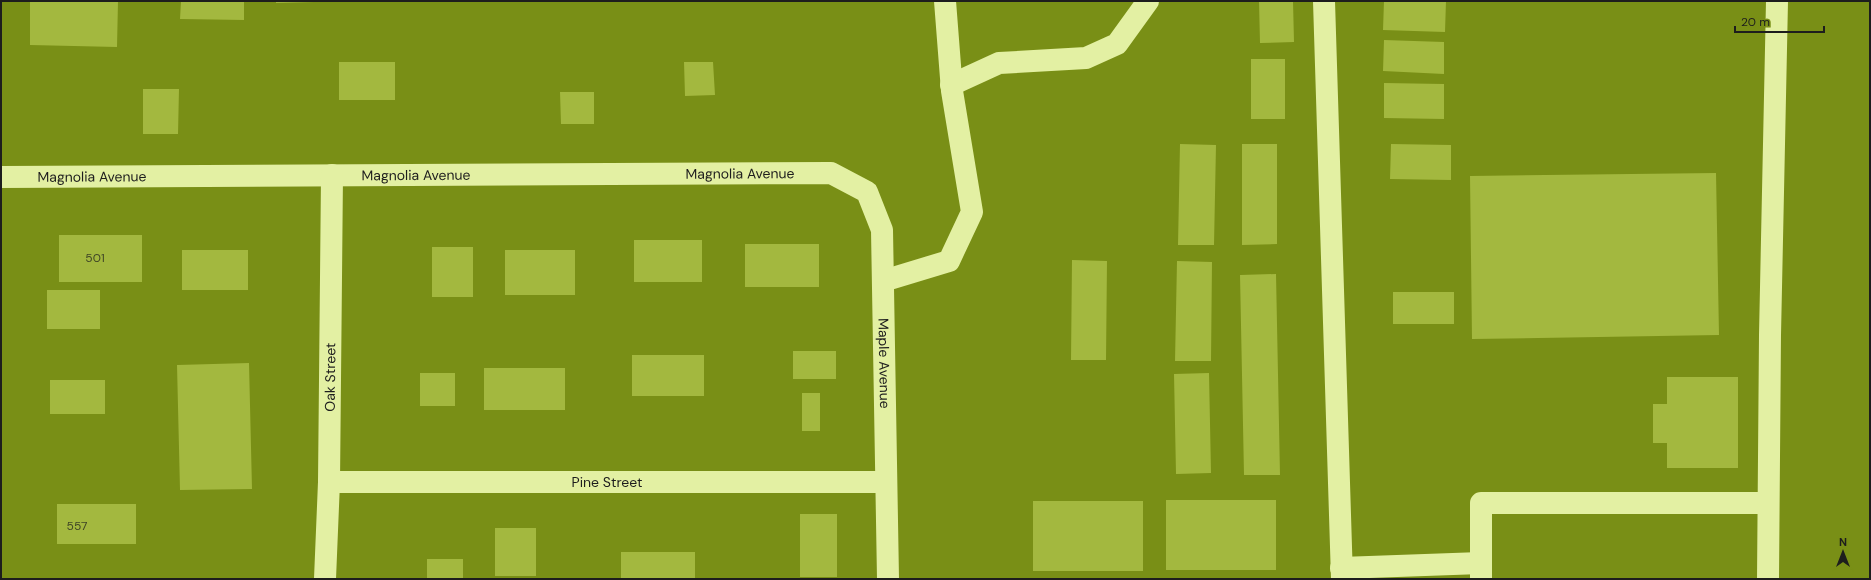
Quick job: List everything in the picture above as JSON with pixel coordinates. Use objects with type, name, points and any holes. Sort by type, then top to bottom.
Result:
[{"type":"street","points":[[883,281],[949,261],[972,212],[952,85],[945,1]]},
{"type":"street","points":[[952,85],[999,63],[1086,58],[1117,44],[1148,1]]},
{"type":"street","points":[[1324,1],[1341,573],[1482,571],[1482,504],[1768,504]]},
{"type":"street","points":[[1768,579],[1770,335],[1777,1]]},
{"type":"street","name":"Maple Avenue","points":[[831,173],[867,192],[882,230],[888,579]]},
{"type":"street","name":"Magnolia Avenue","points":[[1,177],[831,173]]},
{"type":"street","name":"Oak Street","points":[[325,579],[329,482],[332,175]]},
{"type":"street","name":"Pine Street","points":[[329,482],[886,482]]},
{"type":"building","points":[[30,1],[118,1],[117,47],[30,45]]},
{"type":"building","points":[[181,1],[244,1],[244,20],[180,19]]},
{"type":"building","points":[[276,1],[314,1],[314,2],[276,3]]},
{"type":"building","points":[[1259,1],[1293,1],[1294,42],[1260,43]]},
{"type":"building","points":[[1384,1],[1446,1],[1445,32],[1383,30]]},
{"type":"building","points":[[1384,40],[1444,42],[1444,74],[1383,71]]},
{"type":"building","points":[[1251,59],[1285,59],[1285,119],[1251,119]]},
{"type":"building","points":[[339,62],[395,62],[395,100],[339,100]]},
{"type":"building","points":[[684,62],[713,62],[715,95],[685,96]]},
{"type":"building","points":[[1384,83],[1444,84],[1444,119],[1384,118]]},
{"type":"building","points":[[143,89],[179,89],[178,134],[143,134]]},
{"type":"building","points":[[560,92],[594,92],[594,124],[561,124]]},
{"type":"building","points":[[1180,144],[1216,145],[1214,245],[1178,245]]},
{"type":"building","points":[[1242,144],[1277,144],[1277,244],[1242,245]]},
{"type":"building","points":[[1391,144],[1451,145],[1451,180],[1390,179]]},
{"type":"building","points":[[1716,173],[1719,335],[1472,339],[1470,176]]},
{"type":"building","points":[[59,235],[142,235],[142,282],[59,282]]},
{"type":"building","points":[[634,240],[702,240],[702,282],[634,282]]},
{"type":"building","points":[[745,244],[819,244],[819,287],[745,287]]},
{"type":"building","points":[[432,247],[473,247],[473,297],[432,297]]},
{"type":"building","points":[[182,250],[248,250],[248,290],[182,290]]},
{"type":"building","points":[[505,250],[575,250],[575,295],[505,295]]},
{"type":"building","points":[[1072,260],[1107,261],[1106,360],[1071,360]]},
{"type":"building","points":[[1177,261],[1212,262],[1211,361],[1175,361]]},
{"type":"building","points":[[1276,274],[1280,475],[1244,475],[1240,275]]},
{"type":"building","points":[[47,290],[100,290],[100,329],[47,329]]},
{"type":"building","points":[[1393,292],[1454,292],[1454,324],[1393,324]]},
{"type":"building","points":[[793,351],[836,351],[836,379],[793,379]]},
{"type":"building","points":[[632,355],[704,355],[704,396],[632,396]]},
{"type":"building","points":[[249,363],[252,489],[180,490],[177,365]]},
{"type":"building","points":[[484,368],[565,368],[565,410],[484,410]]},
{"type":"building","points":[[420,373],[455,373],[455,406],[420,406]]},
{"type":"building","points":[[1209,373],[1211,473],[1176,474],[1174,374]]},
{"type":"building","points":[[1667,377],[1738,377],[1738,468],[1667,468],[1667,443],[1653,443],[1653,404],[1667,404]]},
{"type":"building","points":[[50,380],[105,380],[105,414],[50,414]]},
{"type":"building","points":[[802,393],[820,393],[820,431],[802,431]]},
{"type":"building","points":[[1166,500],[1276,500],[1276,570],[1166,570]]},
{"type":"building","points":[[1033,501],[1143,501],[1143,571],[1033,571]]},
{"type":"building","points":[[57,504],[136,504],[136,544],[57,544]]},
{"type":"building","points":[[800,514],[837,514],[837,577],[800,577]]},
{"type":"building","points":[[495,528],[536,528],[536,576],[495,576]]},
{"type":"building","points":[[621,552],[695,552],[695,579],[621,579]]},
{"type":"building","points":[[427,559],[463,559],[463,579],[427,579]]}]
